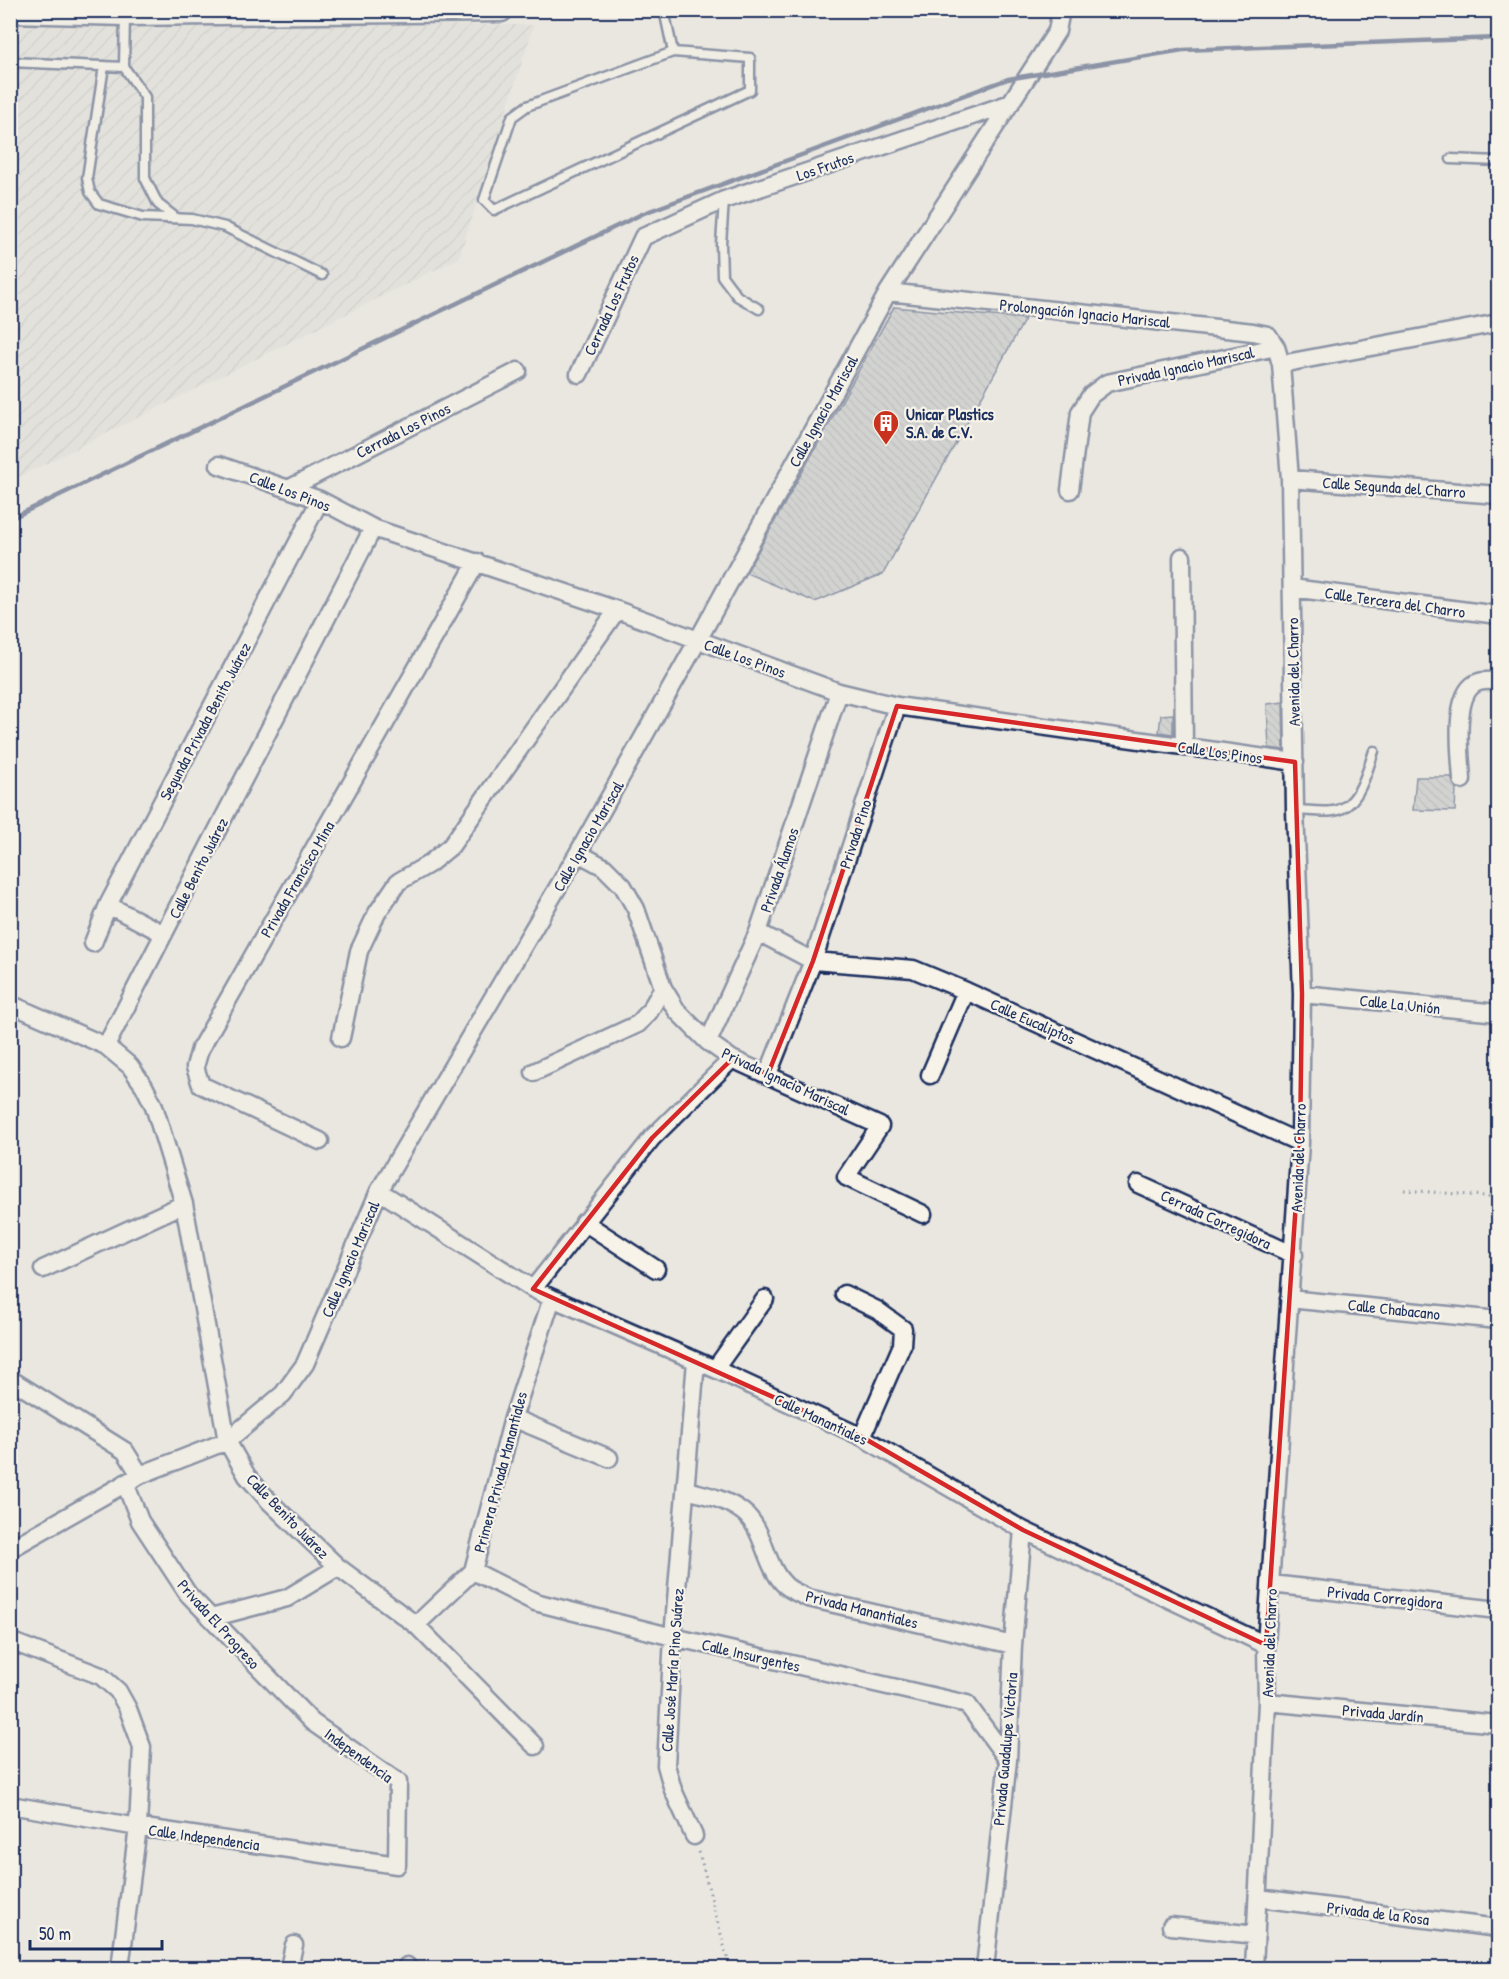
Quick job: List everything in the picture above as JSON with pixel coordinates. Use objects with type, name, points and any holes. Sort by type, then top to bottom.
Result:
[{"type":"main road","points":[[10,11],[501,10]]},
{"type":"street","name":"Calle Ignacio Mariscal","points":[[10,1549],[140,1475],[227,1441],[284,1394],[304,1364],[379,1191],[578,853],[698,640],[888,292],[1057,31],[1061,10]]},
{"type":"street","name":"Los Frutos","points":[[642,237],[724,200],[1011,103]]},
{"type":"street","name":"Cerrada Los Frutos","points":[[579,374],[642,237]]},
{"type":"street","name":"Prolongación Ignacio Mariscal","points":[[888,292],[1254,332],[1268,335],[1276,347]]},
{"type":"street","points":[[1281,364],[1498,323]]},
{"type":"street","name":"Avenida del Charro","points":[[1254,1968],[1267,1702],[1266,1645],[1300,1143],[1302,994],[1295,810],[1290,479],[1281,364],[1276,347]]},
{"type":"street","name":"Privada Ignacio Mariscal","points":[[1070,490],[1080,412],[1091,395],[1107,383],[1276,347]]},
{"type":"street","name":"Cerrada Los Pinos","points":[[288,489],[518,371]]},
{"type":"street","name":"Calle Los Pinos","points":[[219,465],[320,500],[373,528],[617,610],[839,693],[897,706],[1295,762]]},
{"type":"street","name":"Calle Segunda del Charro","points":[[1290,479],[1498,495]]},
{"type":"street","name":"Segunda Privada Benito Juárez","points":[[93,943],[108,905],[320,500]]},
{"type":"street","name":"Calle Benito Juárez","points":[[373,528],[106,1046],[130,1066],[154,1106],[184,1204],[227,1441],[247,1476],[269,1501],[338,1567],[416,1624],[535,1746]]},
{"type":"street","points":[[1182,557],[1184,747]]},
{"type":"street","name":"Privada Francisco Mina","points":[[320,1142],[201,1085],[195,1067],[200,1049],[477,562]]},
{"type":"street","name":"Calle Tercera del Charro","points":[[1292,588],[1498,615]]},
{"type":"street","points":[[340,1038],[358,951],[377,913],[398,882],[429,864],[451,846],[617,610]]},
{"type":"street","points":[[1462,780],[1461,706],[1467,691],[1478,682],[1498,681]]},
{"type":"street","name":"Privada Álamos","points":[[708,1042],[758,932],[839,693]]},
{"type":"street","name":"Privada Pino","points":[[768,1074],[813,961],[897,706]]},
{"type":"street","name":"Privada Ignacio Mariscal","points":[[578,853],[604,867],[623,886],[636,909],[663,988],[677,1011],[708,1042],[732,1059],[880,1126],[846,1177],[923,1214]]},
{"type":"street","points":[[108,905],[164,934]]},
{"type":"street","name":"Calle Eucaliptos","points":[[758,932],[813,961],[913,969],[1300,1143]]},
{"type":"street","points":[[534,1072],[638,1024],[649,1012],[663,988]]},
{"type":"street","points":[[930,1075],[966,991]]},
{"type":"street","name":"Calle La Unión","points":[[1302,994],[1498,1013]]},
{"type":"street","points":[[10,1004],[106,1046]]},
{"type":"street","points":[[533,1289],[652,1138],[732,1059]]},
{"type":"street","name":"Cerrada Corregidora","points":[[1138,1184],[1294,1255]]},
{"type":"street","name":"Calle Manantiales","points":[[379,1191],[533,1289],[862,1437],[1023,1530],[1266,1645]]},
{"type":"street","points":[[43,1269],[184,1204]]},
{"type":"street","points":[[584,1222],[656,1269]]},
{"type":"street","points":[[844,1294],[877,1310],[903,1329],[902,1345],[862,1437]]},
{"type":"street","name":"Primera Privada Manantiales","points":[[416,1624],[473,1571],[513,1418],[552,1298]]},
{"type":"street","points":[[714,1369],[765,1299]]},
{"type":"street","name":"Calle Chabacano","points":[[1289,1299],[1498,1320]]},
{"type":"street","name":"Calle José María Pino Suárez","points":[[694,1836],[673,1790],[666,1765],[673,1637],[696,1361]]},
{"type":"street","points":[[10,1379],[125,1451],[140,1475]]},
{"type":"street","points":[[513,1418],[609,1458]]},
{"type":"street","name":"Privada El Progreso","points":[[125,1484],[140,1521],[188,1594],[312,1722]]},
{"type":"street","name":"Privada Manantiales","points":[[686,1491],[721,1499],[744,1513],[761,1537],[772,1568],[784,1585],[808,1598],[1013,1645]]},
{"type":"street","name":"Privada Guadalupe Victoria","points":[[985,1968],[1008,1760],[1013,1645],[1023,1530]]},
{"type":"street","points":[[211,1618],[287,1598],[338,1567]]},
{"type":"street","name":"Calle Insurgentes","points":[[473,1571],[535,1602],[673,1637],[967,1704],[1008,1760]]},
{"type":"street","name":"Privada Corregidora","points":[[1270,1584],[1498,1610]]},
{"type":"street","points":[[10,1641],[101,1676],[118,1691],[128,1709],[142,1747],[138,1827],[120,1968]]},
{"type":"street","name":"Privada Jardín","points":[[1267,1702],[1498,1724]]},
{"type":"street","name":"Independencia","points":[[312,1722],[398,1782],[397,1865]]},
{"type":"street","name":"Calle Independencia","points":[[10,1805],[138,1827],[397,1865]]},
{"type":"street","name":"Privada de la Rosa","points":[[1258,1898],[1498,1928]]},
{"type":"street","points":[[1171,1926],[1256,1935]]},
{"type":"street","points":[[289,1968],[294,1945]]},
{"type":"lane","points":[[664,10],[673,52]]},
{"type":"lane","points":[[125,12],[124,67],[145,97],[145,178],[158,204],[176,218]]},
{"type":"lane","points":[[673,52],[750,58],[750,90],[494,210],[484,200],[512,117],[527,106],[673,52]]},
{"type":"lane","points":[[10,62],[124,67]]},
{"type":"lane","points":[[104,66],[87,178],[90,192],[99,204],[143,217],[192,219],[225,227],[322,275]]},
{"type":"lane","points":[[1451,159],[1498,161]]},
{"type":"lane","points":[[724,200],[721,244],[722,276],[737,296],[759,309]]},
{"type":"lane","points":[[1295,810],[1335,811],[1347,805],[1358,793],[1374,751]]},
{"type":"path","points":[[1404,1190],[1498,1197]]},
{"type":"path","points":[[694,1836],[730,1968]]},
{"type":"highlighted area","points":[[897,706],[1295,762],[1302,994],[1300,1143],[1266,1645],[1023,1530],[862,1437],[533,1289],[652,1138],[732,1059],[768,1074],[813,961]]},
{"type":"shaded area","points":[[11,25],[534,25],[459,258],[11,481]]},
{"type":"building","name":"Unicar Plastics S.A. de C.V.","points":[[894,307],[1025,319],[883,574],[815,602],[746,573]]},
{"type":"building","points":[[1283,702],[1284,750],[1269,748],[1267,704]]},
{"type":"building","points":[[1173,714],[1173,734],[1159,732],[1161,715]]},
{"type":"building","points":[[1416,777],[1451,777],[1456,788],[1455,811],[1413,810]]},
{"type":"railway","points":[[10,519],[644,213],[1008,79],[1183,50],[1498,38]]},
{"type":"place","name":"Unicar Plastics S.A. de C.V.","points":[[886,446]]}]
